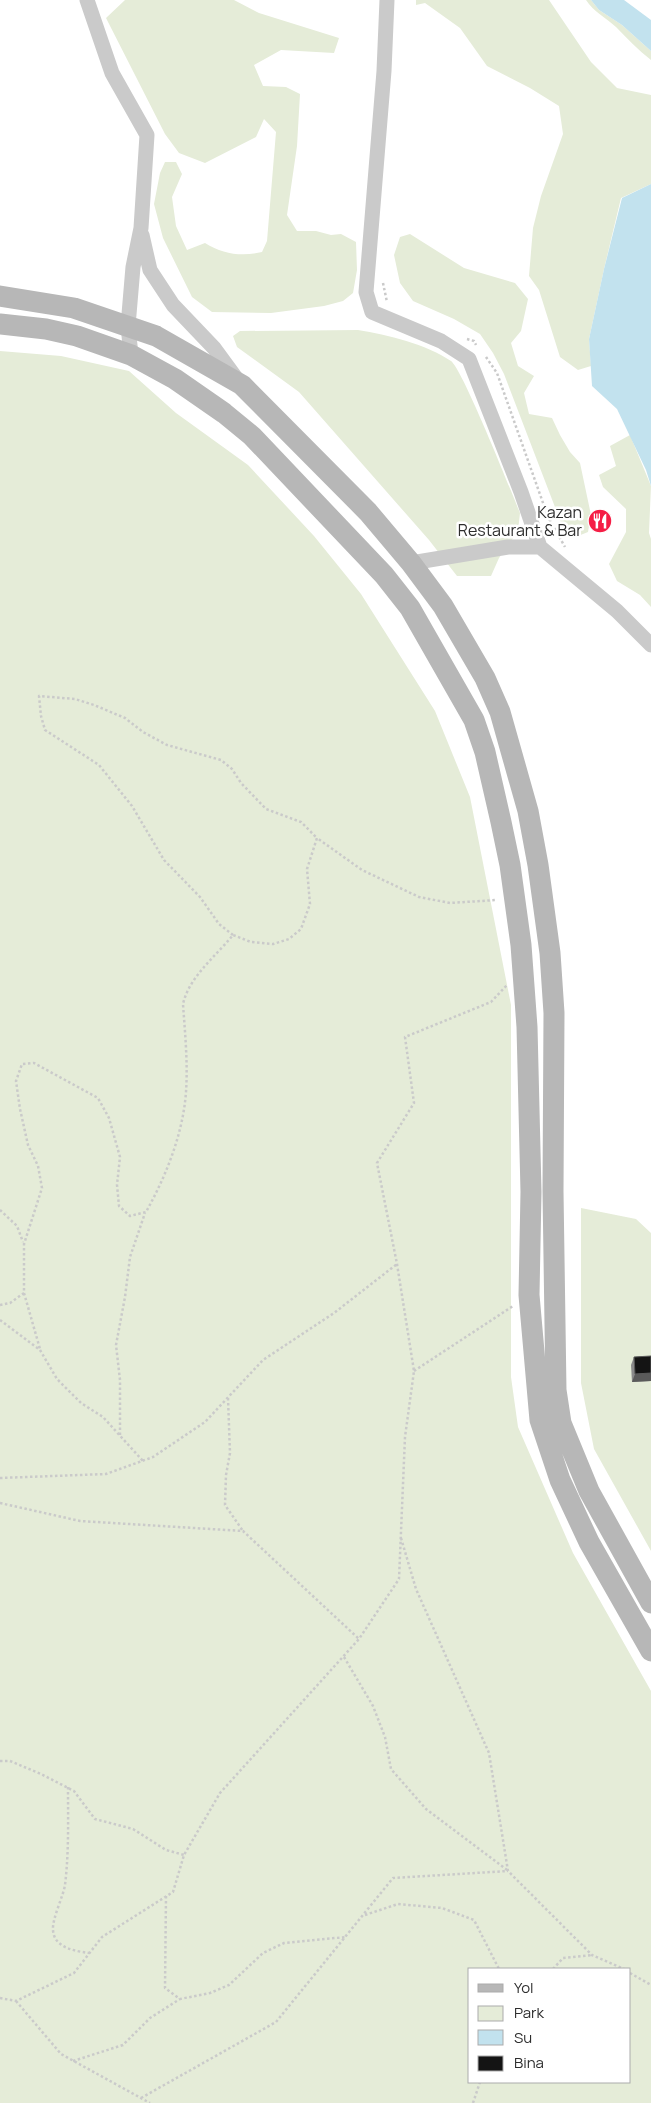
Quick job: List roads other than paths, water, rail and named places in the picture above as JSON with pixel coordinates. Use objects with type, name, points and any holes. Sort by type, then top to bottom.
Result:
[{"type":"main road","points":[[0,296],[74,308],[156,336],[242,385],[368,512],[411,563],[443,606],[485,678],[500,712],[528,811],[550,954],[554,1013],[553,1191],[556,1390],[561,1423],[589,1491],[651,1603]]},
{"type":"main road","points":[[0,324],[46,329],[77,336],[131,355],[175,379],[224,413],[252,436],[384,575],[410,608],[474,720],[487,761],[510,865],[523,967],[527,1027],[530,1295],[540,1420],[560,1480],[589,1542],[651,1651]]},
{"type":"street","points":[[87,0],[112,73],[147,135],[140,228],[133,267],[128,326],[131,355]]},
{"type":"street","points":[[387,0],[384,71],[366,292],[372,312],[441,341],[469,359],[522,492],[540,547],[617,611],[651,645]]},
{"type":"street","points":[[140,228],[150,270],[173,305],[214,348],[242,385]]},
{"type":"street","points":[[411,563],[508,547],[540,547]]},
{"type":"water","points":[[591,0],[624,0],[651,20],[651,51],[622,25],[599,10]]},
{"type":"water","points":[[651,184],[651,486],[646,470],[617,409],[592,386],[589,339],[622,198]]},
{"type":"place","name":"Kazan Restaurant & Bar","points":[[600,521]]}]
